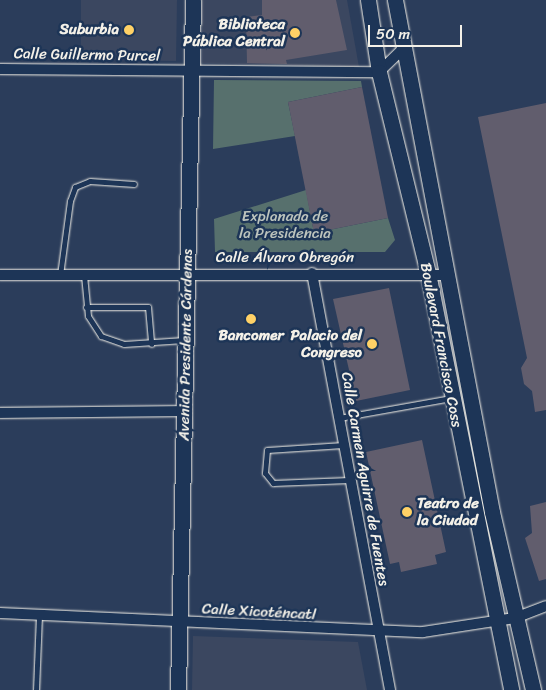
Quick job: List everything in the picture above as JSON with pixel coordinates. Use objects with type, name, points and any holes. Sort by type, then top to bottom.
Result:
[{"type":"main road","name":"Avenida Presidente Cárdenas","points":[[178,690],[184,410],[183,342],[188,274],[193,0]]},
{"type":"main road","name":"Boulevard Francisco Coss","points":[[368,0],[380,72],[428,274],[511,690]]},
{"type":"main road","name":"Boulevard Francisco Coss","points":[[395,1],[449,275],[492,512],[533,690]]},
{"type":"street","points":[[380,72],[404,48]]},
{"type":"street","name":"Calle Guillermo Purcel","points":[[0,69],[380,72]]},
{"type":"street","name":"Calle Álvaro Obregón","points":[[0,275],[312,273],[449,275]]},
{"type":"street","name":"Calle Carmen Aguirre de Fuentes","points":[[312,273],[348,480],[390,690]]},
{"type":"street","points":[[0,413],[184,410]]},
{"type":"street","name":"Calle Xicoténcatl","points":[[0,613],[379,632],[455,630],[516,618],[546,606]]},
{"type":"lane","points":[[60,275],[70,201],[75,187],[90,181],[134,184]]},
{"type":"lane","points":[[84,274],[86,307],[92,325],[108,340],[151,344],[183,342]]},
{"type":"lane","points":[[86,307],[148,307],[151,344]]},
{"type":"lane","points":[[338,418],[452,398]]},
{"type":"lane","points":[[343,445],[267,450],[265,473],[273,483],[348,480]]},
{"type":"lane","points":[[476,516],[492,512]]},
{"type":"lane","points":[[36,690],[39,616]]},
{"type":"shaded area","name":"Suburbia","points":[[81,0],[177,0],[176,61],[81,60]]},
{"type":"shaded area","points":[[202,0],[347,0],[359,67],[202,63]]},
{"type":"shaded area","points":[[193,636],[358,642],[367,690],[192,690]]},
{"type":"green space","points":[[214,80],[361,81],[362,87],[288,102],[295,136],[213,149]]},
{"type":"green space","name":"Explanada de la Presidencia","points":[[306,190],[314,233],[388,218],[395,240],[385,252],[215,252],[214,219]]},
{"type":"building","name":"Biblioteca Pública Central","points":[[262,0],[336,0],[347,50],[286,60],[287,64],[247,63],[246,17],[262,15]]},
{"type":"building","points":[[362,87],[388,218],[314,233],[288,102]]},
{"type":"building","points":[[546,103],[546,410],[535,412],[532,391],[524,384],[521,368],[527,358],[478,117]]},
{"type":"building","name":"Palacio del Congreso","points":[[389,288],[410,390],[356,401],[333,299]]},
{"type":"building","points":[[422,440],[446,552],[435,555],[437,564],[401,572],[399,562],[390,564],[366,452]]},
{"type":"building","points":[[546,502],[546,579],[539,581],[525,538],[532,533],[530,506]]},
{"type":"place","name":"Suburbia","points":[[129,30]]},
{"type":"place","name":"Biblioteca Pública Central","points":[[295,33]]},
{"type":"place","name":"Bancomer","points":[[251,319]]},
{"type":"place","name":"Palacio del Congreso","points":[[372,344]]},
{"type":"place","name":"Teatro de la Ciudad","points":[[407,512]]}]
